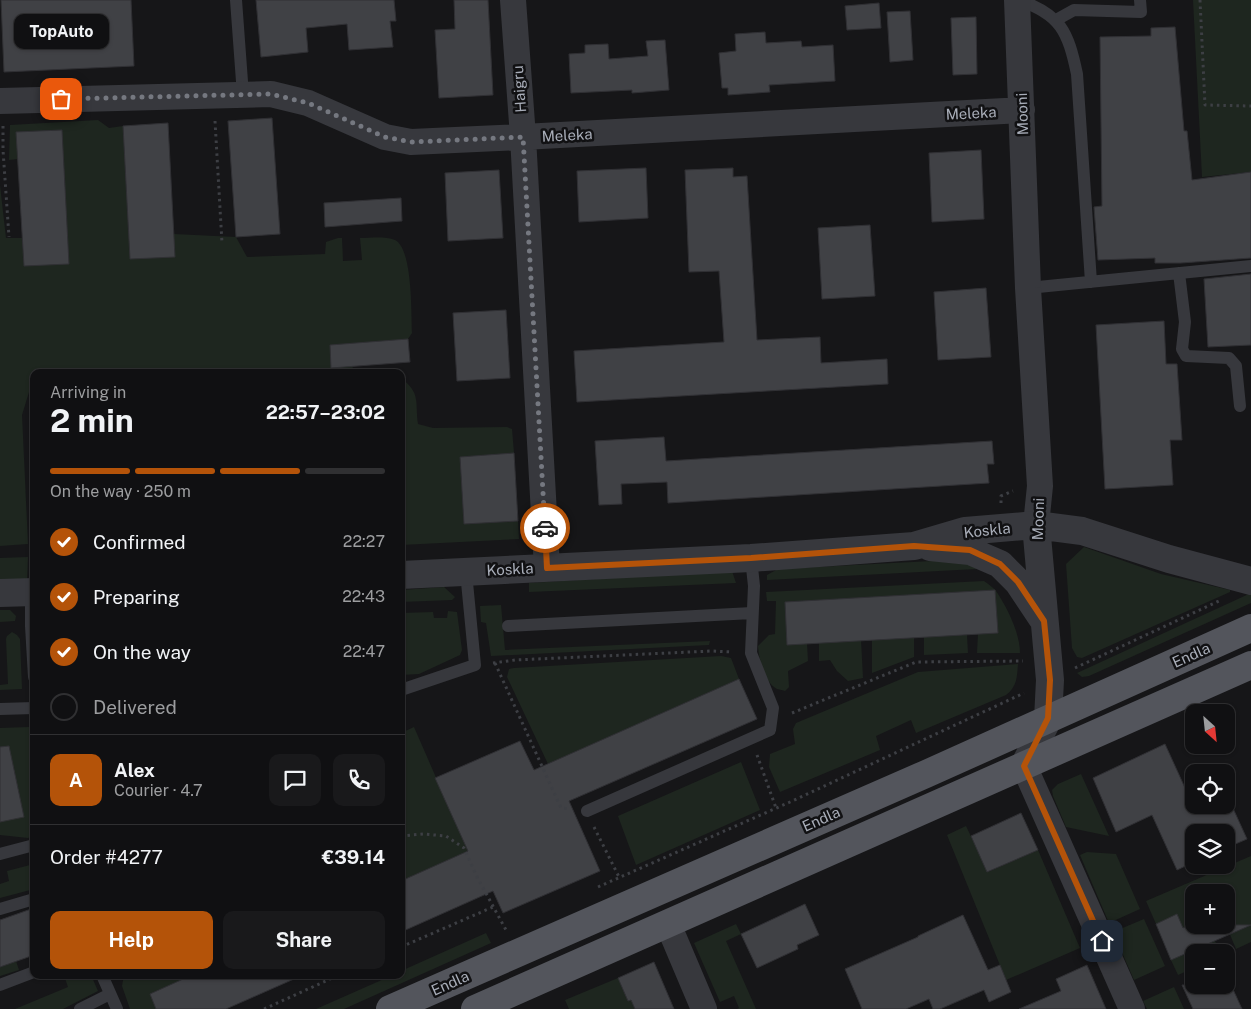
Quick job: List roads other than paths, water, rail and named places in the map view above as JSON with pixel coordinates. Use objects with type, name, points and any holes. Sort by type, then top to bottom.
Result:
[{"type":"main road","name":"Endla","points":[[390,1009],[1251,628]]},
{"type":"main road","points":[[475,1009],[1251,665]]},
{"type":"street","name":"Haigru","points":[[513,0],[523,137],[547,568]]},
{"type":"street","name":"Mooni","points":[[1018,0],[1028,288],[1040,486],[1036,525],[1050,680],[1048,718],[1024,766]]},
{"type":"street","name":"Meleka","points":[[2,101],[271,94],[308,103],[385,137],[411,142],[1022,110]]},
{"type":"street","name":"Koskla","points":[[405,575],[751,558],[914,546],[965,531],[1036,525],[1082,531],[1169,559],[1251,581]]},
{"type":"street","points":[[914,546],[970,550],[1000,564],[1018,582],[1044,621]]},
{"type":"street","points":[[0,593],[30,592]]},
{"type":"street","points":[[1024,766],[1132,1009]]},
{"type":"street","points":[[668,924],[704,1009]]},
{"type":"lane","points":[[236,0],[243,95]]},
{"type":"lane","points":[[1018,0],[1039,7],[1056,20],[1071,46],[1077,74],[1091,282]]},
{"type":"lane","points":[[1056,20],[1069,11],[1083,5],[1141,12],[1140,0]]},
{"type":"lane","points":[[1028,288],[1251,266]]},
{"type":"lane","points":[[1180,273],[1185,322],[1182,349],[1186,356],[1229,358],[1236,366],[1240,406]]},
{"type":"lane","points":[[587,811],[770,730],[773,708],[751,652],[754,586],[751,558]]},
{"type":"lane","points":[[405,689],[475,665],[466,572]]},
{"type":"lane","points":[[508,626],[752,613]]},
{"type":"lane","points":[[0,709],[30,708]]},
{"type":"lane","points":[[0,854],[30,846]]},
{"type":"lane","points":[[0,909],[30,900]]},
{"type":"lane","points":[[0,985],[30,974]]},
{"type":"lane","points":[[104,979],[117,1009]]},
{"type":"lane","points":[[80,1009],[110,994]]},
{"type":"place","name":"TopAuto","points":[[61,99]]}]
